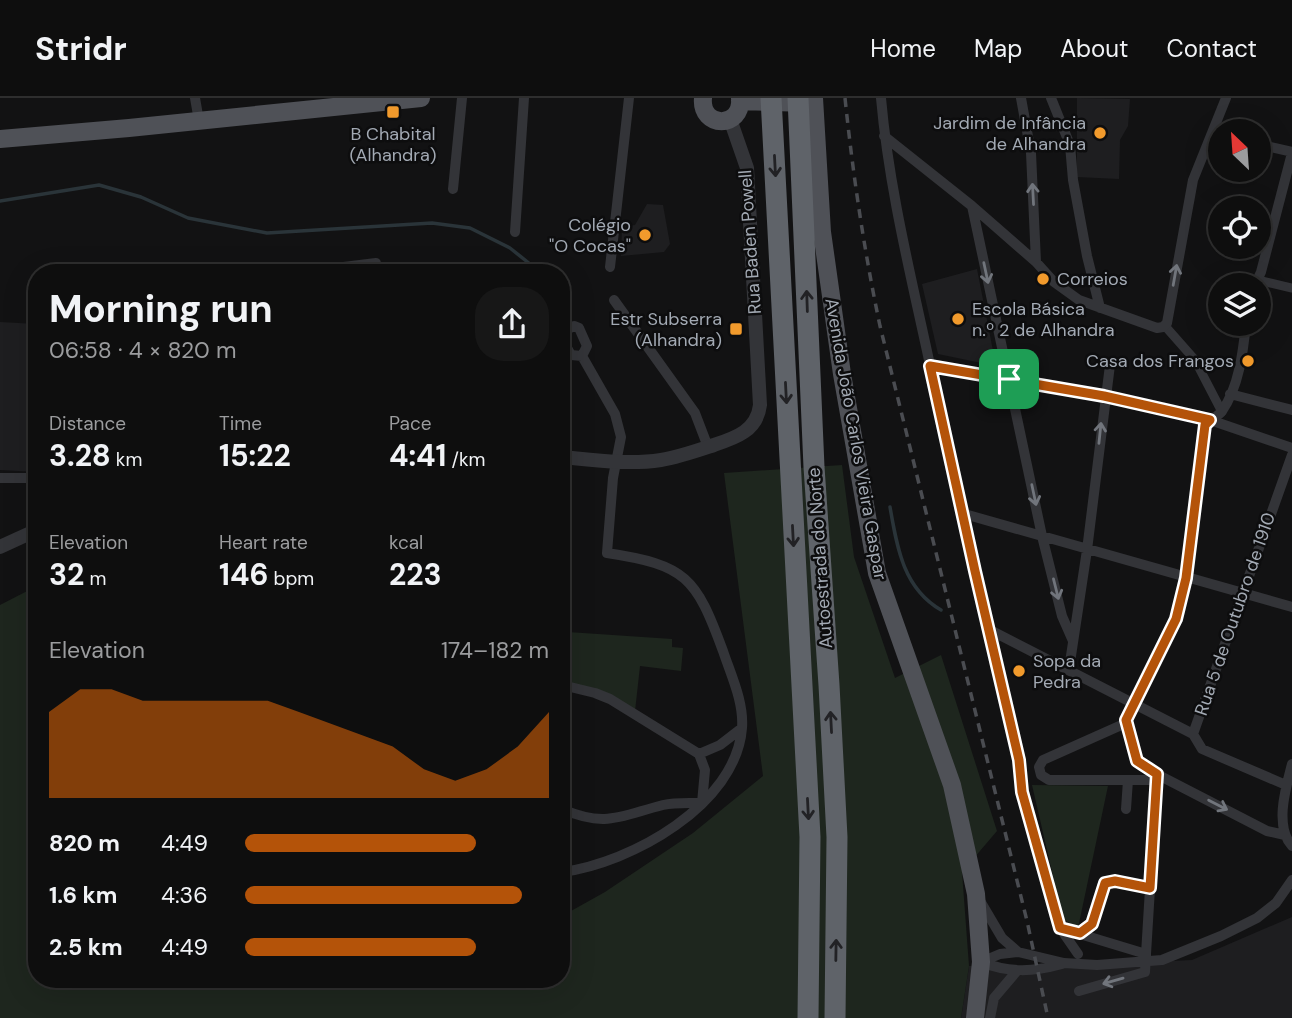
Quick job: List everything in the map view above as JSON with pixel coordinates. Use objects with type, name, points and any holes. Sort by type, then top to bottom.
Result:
[{"type":"highway","name":"Autoestrada do Norte","points":[[771,98],[810,837],[808,1018]]},
{"type":"highway","name":"Autoestrada do Norte","points":[[809,100],[814,467],[837,837],[835,1018]]},
{"type":"main road","points":[[0,139],[421,98]]},
{"type":"main road","points":[[703,98],[704,109],[712,119],[718,121],[730,119],[738,112],[740,99],[809,100]]},
{"type":"main road","name":"Avenida João Carlos Vieira Gaspar","points":[[809,100],[822,232],[842,374],[877,573],[951,785],[976,894],[981,962],[975,1018]]},
{"type":"street","points":[[195,98],[199,121]]},
{"type":"street","points":[[453,189],[462,98]]},
{"type":"street","points":[[515,232],[524,98]]},
{"type":"street","points":[[610,267],[629,98]]},
{"type":"street","points":[[881,98],[884,136],[898,219],[961,513],[1019,760],[1022,792],[1060,928],[1078,954]]},
{"type":"street","points":[[1021,98],[1031,153],[1036,262]]},
{"type":"street","points":[[1051,98],[1070,145],[1073,180],[1100,308]]},
{"type":"street","points":[[1221,119],[1226,98]]},
{"type":"street","name":"Rua Baden Powell","points":[[570,458],[616,462],[659,460],[708,447],[742,434],[756,420],[760,405],[747,168],[730,119]]},
{"type":"street","points":[[884,136],[972,206],[1036,262],[1056,284],[1079,300],[1149,327],[1165,326]]},
{"type":"street","points":[[1259,273],[1292,152],[1271,147]]},
{"type":"street","points":[[1165,326],[1193,180],[1208,151]]},
{"type":"street","points":[[972,206],[1042,536],[1062,616],[1073,641]]},
{"type":"street","points":[[369,264],[376,263]]},
{"type":"street","points":[[1271,286],[1292,289]]},
{"type":"street","points":[[614,300],[695,413],[708,447]]},
{"type":"street","points":[[1165,326],[1195,360],[1222,412]]},
{"type":"street","points":[[570,328],[579,328],[587,346],[582,356]]},
{"type":"street","points":[[1244,336],[1230,394],[1222,412],[1206,423],[1186,578],[1176,619],[1126,723],[1138,763],[1157,777],[1267,831],[1285,835]]},
{"type":"street","points":[[570,353],[582,356]]},
{"type":"street","points":[[570,870],[627,854],[672,828],[702,803],[732,765],[742,728],[742,710],[731,675],[703,600],[691,584],[663,565],[607,553],[621,437],[619,424],[582,356]]},
{"type":"street","points":[[1069,669],[1110,365]]},
{"type":"street","points":[[930,366],[1104,396],[1210,420],[1292,448]]},
{"type":"street","points":[[1230,394],[1292,410]]},
{"type":"street","name":"Rua 5 de Outubro de 1910","points":[[1194,734],[1292,454]]},
{"type":"street","points":[[0,478],[28,478]]},
{"type":"street","points":[[961,513],[1292,607]]},
{"type":"street","points":[[0,547],[28,534]]},
{"type":"street","points":[[988,629],[1194,734],[1202,749],[1289,784]]},
{"type":"street","points":[[570,687],[595,692],[610,699],[699,754],[705,770],[702,803]]},
{"type":"street","points":[[1126,723],[1043,760],[1039,767],[1043,778],[1128,780],[1157,777]]},
{"type":"street","points":[[699,754],[720,745],[742,728]]},
{"type":"street","points":[[1292,764],[1283,800],[1285,835],[1292,846]]},
{"type":"street","points":[[1079,991],[1145,972],[1157,777]]},
{"type":"street","points":[[1126,809],[1128,780]]},
{"type":"street","points":[[570,812],[592,820],[614,820],[672,804],[702,803]]},
{"type":"street","points":[[1080,933],[1092,924],[1105,883],[1115,881],[1150,888]]},
{"type":"street","points":[[981,962],[1000,954],[1018,953],[1064,963],[1114,965],[1154,962],[1176,956],[1257,918],[1276,903],[1292,881]]},
{"type":"street","points":[[976,894],[1002,938],[1018,953]]},
{"type":"street","points":[[1060,928],[1146,954]]},
{"type":"street","points":[[981,962],[1001,970],[1016,972],[1049,968],[1064,963]]},
{"type":"street","points":[[990,1018],[994,998],[1016,972]]},
{"type":"shaded area","name":"Jardim de Infância de Alhandra","points":[[1077,98],[1130,99],[1128,126],[1120,140],[1119,179],[1077,177]]},
{"type":"shaded area","name":"Colégio \"O Cocas\"","points":[[647,204],[663,205],[670,244],[664,252],[621,256],[622,227],[635,225]]},
{"type":"shaded area","name":"Escola Básica n.º 2 de Alhandra","points":[[977,269],[996,366],[938,354],[922,284]]},
{"type":"shaded area","points":[[0,322],[28,324],[28,472],[0,470]]},
{"type":"shaded area","points":[[842,465],[854,557],[895,678],[941,655],[997,831],[962,872],[969,966],[961,1018],[0,1018],[0,605],[28,591],[28,988],[570,988],[570,912],[605,892],[693,833],[763,776],[724,473]]},
{"type":"shaded area","points":[[570,632],[672,639],[672,647],[683,648],[681,671],[640,666],[635,711],[570,683]]},
{"type":"shaded area","points":[[1032,785],[1108,786],[1078,928],[1063,919]]},
{"type":"shaded area","points":[[1292,917],[1292,1018],[961,1018],[969,966],[1056,967],[1192,960]]},
{"type":"waterway","points":[[0,201],[99,185],[141,197],[188,218],[267,233],[432,223],[470,228],[510,248],[530,264]]},
{"type":"waterway","points":[[890,507],[899,551],[910,578],[928,601],[941,610]]},
{"type":"railway","points":[[845,98],[860,212],[880,326],[1027,921],[1048,1018]]},
{"type":"place","name":"B Chabital (Alhandra)","points":[[393,112]]},
{"type":"place","name":"Jardim de Infância de Alhandra","points":[[1100,133]]},
{"type":"place","name":"Colégio \"O Cocas\"","points":[[645,235]]},
{"type":"place","name":"Correios","points":[[1043,279]]},
{"type":"place","name":"Escola Básica n.º 2 de Alhandra","points":[[958,319]]},
{"type":"place","name":"Estr Subserra (Alhandra)","points":[[736,329]]},
{"type":"place","name":"Casa dos Frangos","points":[[1248,361]]},
{"type":"place","name":"Sopa da Pedra","points":[[1019,671]]},
{"type":"route","points":[[930,366],[1009,379],[1104,396],[1210,420],[1205,425],[1186,578],[1176,619],[1126,720],[1137,761],[1157,774],[1150,888],[1115,881],[1105,883],[1092,924],[1080,933],[1060,928],[1022,792],[1019,760],[961,513],[930,366]]}]
